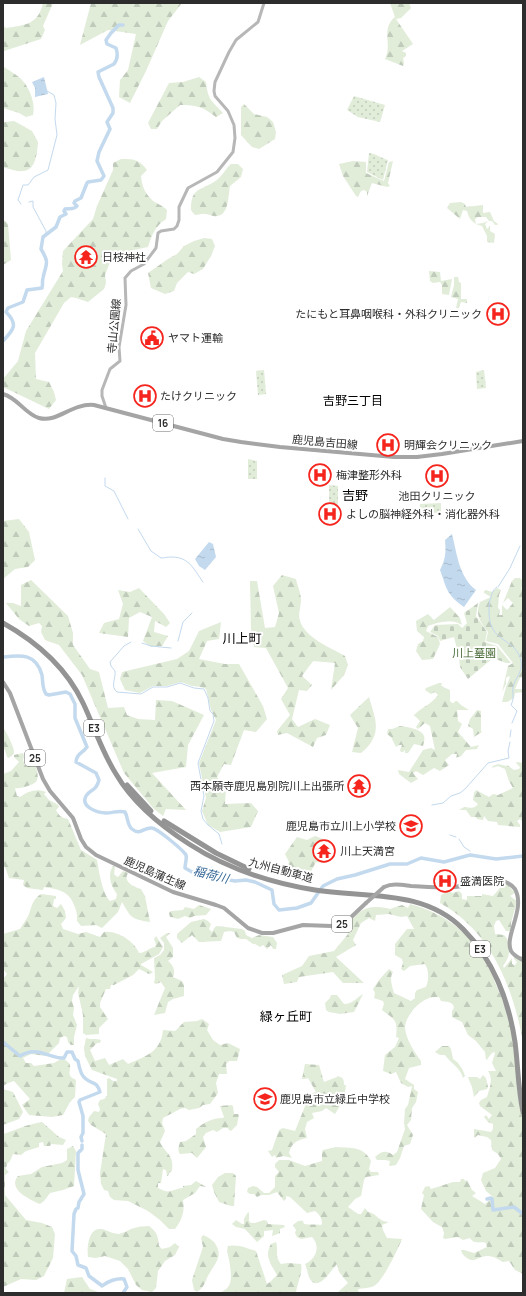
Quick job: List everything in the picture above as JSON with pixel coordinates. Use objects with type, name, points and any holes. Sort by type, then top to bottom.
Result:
[{"type":"highway","name":"九州自動車道","points":[[3,620],[35,640],[52,654],[68,673],[85,700],[107,752],[118,772],[130,789],[155,814],[169,825],[244,867],[281,880],[314,888]]},
{"type":"highway","name":"九州自動車道","points":[[3,623],[34,642],[50,656],[66,675],[82,702],[112,769],[128,792],[142,808],[180,838],[218,860],[268,879],[327,890],[403,898],[432,907],[460,925],[480,949],[503,993],[509,1011],[515,1043],[523,1112]]},
{"type":"highway","name":"九州自動車道","points":[[327,890],[398,895],[420,899],[445,911],[467,928],[478,941],[491,961],[502,983],[508,1000],[516,1030],[523,1095]]},
{"type":"main road","name":"寺山公園線","points":[[106,408],[102,396],[102,390],[110,369],[120,361],[119,347],[126,305],[125,278],[131,271],[144,264],[156,248],[158,232],[170,230],[177,226],[179,220],[179,207],[188,188],[217,172],[233,152],[235,138],[234,125],[229,113],[215,96],[215,82],[236,40],[258,22],[264,3]]},
{"type":"main road","name":"鹿児島吉田線","points":[[3,394],[10,396],[29,413],[40,418],[53,418],[83,405],[94,406],[221,438],[257,445],[405,458],[442,454],[523,439]]},
{"type":"main road","name":"鹿児島蒲生線","points":[[3,682],[10,693],[45,784],[72,818],[82,843],[96,855],[173,892],[224,908],[248,928],[262,933],[273,933],[303,925],[331,926],[340,924],[348,920],[384,887],[394,885],[454,887],[498,879],[506,882],[515,889],[519,900],[518,915],[510,941],[511,949],[514,955],[523,960]]},
{"type":"green space","points":[[43,3],[53,3],[43,26],[45,30],[41,39],[4,51],[3,53],[3,26],[6,28],[30,23],[38,16]]},
{"type":"green space","points":[[91,3],[182,3],[168,21],[130,103],[119,97],[120,80],[128,70],[136,34],[108,30],[80,45]]},
{"type":"green space","points":[[390,3],[409,3],[411,8],[401,18],[396,19],[413,44],[402,51],[406,53],[406,56],[403,58],[403,66],[385,59],[388,48],[388,27],[395,17]]},
{"type":"green space","points":[[3,64],[4,67],[20,78],[26,85],[33,100],[33,115],[26,117],[3,108]]},
{"type":"green space","points":[[199,77],[206,82],[211,99],[223,113],[216,117],[200,107],[180,105],[162,121],[157,129],[151,129],[148,123],[169,83],[183,82]]},
{"type":"green space","points":[[354,96],[385,105],[380,122],[358,117],[347,110]]},
{"type":"green space","points":[[244,104],[254,114],[267,117],[273,122],[276,132],[275,139],[259,149],[252,147],[241,135],[241,107]]},
{"type":"green space","points":[[14,121],[32,131],[38,142],[33,164],[25,171],[12,170],[3,167],[3,123]]},
{"type":"green space","points":[[369,153],[388,160],[383,180],[367,172]]},
{"type":"green space","points":[[121,159],[136,160],[147,170],[141,176],[144,188],[151,199],[167,210],[166,219],[157,228],[148,247],[124,252],[112,257],[105,275],[106,283],[104,289],[88,302],[71,297],[64,303],[35,353],[36,379],[49,382],[56,400],[49,409],[3,387],[3,379],[18,361],[26,331],[63,271],[63,251],[93,219],[97,206],[113,170],[113,163]]},
{"type":"green space","points":[[353,161],[366,162],[366,173],[384,181],[389,162],[393,161],[388,183],[390,186],[387,187],[372,183],[367,196],[367,192],[364,190],[361,191],[358,197],[356,196],[343,176],[339,164]]},
{"type":"green space","points":[[231,164],[238,164],[243,169],[241,177],[230,186],[226,209],[224,212],[221,215],[215,216],[204,214],[195,215],[191,210],[193,196],[195,193],[218,179]]},
{"type":"green space","points":[[461,202],[465,204],[466,207],[483,205],[483,213],[490,212],[494,221],[498,224],[495,225],[486,217],[478,217],[475,219],[476,224],[470,219],[467,211],[463,210],[460,219],[447,208],[450,203]]},
{"type":"green space","points":[[3,219],[8,224],[11,260],[3,265]]},
{"type":"green space","points":[[488,221],[485,224],[487,229],[490,226],[490,231],[495,234],[494,243],[487,242],[487,236],[482,226],[476,224]]},
{"type":"green space","points":[[204,238],[212,239],[215,246],[203,269],[194,274],[188,272],[177,283],[174,291],[165,294],[151,288],[148,273],[177,254],[184,246]]},
{"type":"green space","points":[[429,271],[440,272],[441,281],[452,279],[449,295],[442,294],[442,285],[440,282],[433,283],[430,281]]},
{"type":"green space","points":[[454,277],[458,277],[459,282],[461,283],[461,299],[467,299],[467,303],[461,302],[459,308],[456,308],[458,299],[451,297]]},
{"type":"green space","points":[[264,370],[266,394],[258,395],[256,371]]},
{"type":"green space","points":[[484,370],[486,388],[477,389],[476,372]]},
{"type":"green space","points":[[248,459],[257,461],[257,479],[248,479]]},
{"type":"green space","points":[[329,485],[338,486],[338,505],[329,503]]},
{"type":"green space","points":[[441,503],[441,513],[420,512],[420,504]]},
{"type":"green space","points":[[19,519],[29,532],[35,560],[28,567],[15,569],[3,579],[3,521]]},
{"type":"green space","points":[[282,575],[296,579],[301,597],[299,616],[305,630],[310,636],[345,656],[348,665],[344,675],[331,690],[335,663],[313,661],[302,676],[312,685],[307,691],[299,690],[292,719],[298,727],[315,719],[330,725],[326,735],[317,738],[313,747],[287,733],[278,735],[277,731],[290,715],[281,699],[288,688],[266,648],[254,647],[251,629],[250,581],[257,581],[265,628],[275,627],[279,613],[273,586]]},
{"type":"green space","points":[[515,578],[520,578],[523,581],[523,586],[521,588],[523,590],[523,676],[520,678],[515,689],[523,689],[523,692],[515,693],[514,698],[507,702],[502,702],[510,677],[509,676],[506,678],[506,684],[502,692],[508,666],[513,663],[498,644],[486,641],[488,632],[479,618],[478,611],[480,602],[491,597],[484,593],[484,591],[486,590],[492,592],[497,588],[501,590],[498,608],[500,610],[499,615],[502,615],[502,605],[507,610],[513,603],[508,598],[503,603],[512,581]]},
{"type":"green space","points":[[31,580],[68,616],[73,633],[73,645],[90,669],[99,672],[108,708],[124,707],[127,715],[138,719],[155,720],[156,700],[172,701],[204,715],[188,745],[186,767],[152,773],[186,810],[166,809],[163,816],[154,809],[124,773],[82,675],[59,645],[45,640],[41,632],[42,626],[39,623],[29,626],[19,619],[6,603],[13,603],[21,606],[21,585]]},
{"type":"green space","points":[[139,588],[164,614],[170,623],[166,627],[155,621],[154,632],[168,636],[162,646],[151,647],[143,641],[152,617],[140,612],[129,618],[128,637],[99,633],[104,623],[119,619],[123,604],[118,590],[130,592]]},
{"type":"green space","name":"川上墓園","points":[[478,603],[476,616],[487,632],[485,642],[497,646],[511,663],[506,663],[493,658],[468,679],[460,667],[454,637],[440,641],[438,636],[430,632],[435,625],[458,624],[462,628],[467,623],[464,613]]},
{"type":"green space","points":[[450,607],[460,618],[462,625],[449,621],[428,626],[426,631],[438,637],[440,644],[433,659],[422,660],[416,651],[418,644],[423,641],[424,637],[417,631],[416,621],[428,614],[434,620]]},
{"type":"green space","points":[[221,622],[219,639],[207,641],[199,659],[225,664],[239,664],[263,706],[267,719],[256,732],[244,730],[231,765],[224,764],[217,777],[226,789],[225,804],[251,803],[258,811],[251,827],[220,832],[208,825],[202,811],[206,798],[199,763],[216,720],[211,710],[206,689],[181,682],[167,686],[153,686],[140,693],[125,690],[120,679],[122,672],[177,659],[189,651],[199,631]]},
{"type":"green space","points":[[442,683],[441,686],[450,690],[450,701],[452,703],[457,701],[469,710],[457,710],[458,721],[462,724],[458,732],[471,747],[479,745],[477,749],[466,750],[461,756],[456,758],[457,754],[452,754],[445,760],[449,765],[440,771],[434,768],[423,775],[416,771],[413,773],[418,779],[411,783],[399,774],[398,770],[409,772],[423,750],[431,748],[435,750],[430,726],[425,723],[418,729],[416,727],[420,721],[414,715],[433,701],[438,695],[435,692],[431,694],[425,690],[426,688]]},
{"type":"green space","points":[[369,697],[374,713],[376,727],[375,734],[373,740],[361,753],[352,752],[358,728],[350,715]]},
{"type":"green space","points":[[477,710],[481,711],[482,732],[474,737],[473,729],[468,726],[470,719]]},
{"type":"green space","points":[[400,726],[414,729],[423,734],[423,746],[414,744],[408,753],[405,753],[405,750],[401,752],[400,750],[402,745],[396,747],[391,737],[387,734],[388,729]]},
{"type":"green space","points":[[3,727],[14,751],[14,754],[9,758],[3,749]]},
{"type":"green space","points":[[23,753],[25,765],[27,766],[34,762],[38,777],[35,782],[28,786],[15,788],[17,796],[20,797],[26,793],[36,790],[46,792],[44,794],[49,800],[58,805],[59,807],[56,810],[58,814],[68,819],[81,850],[97,860],[103,887],[110,901],[116,899],[117,894],[110,880],[110,873],[113,866],[115,867],[114,874],[116,876],[118,877],[123,871],[128,873],[127,879],[130,884],[141,889],[145,896],[150,922],[138,920],[132,916],[122,902],[118,912],[102,928],[96,925],[81,926],[77,921],[77,914],[72,900],[66,894],[58,890],[44,887],[43,890],[27,888],[23,885],[24,880],[9,878],[5,867],[3,866],[3,774],[11,771],[19,762],[14,755]]},
{"type":"green space","points":[[516,763],[523,763],[523,817],[522,821],[520,819],[517,821],[520,827],[498,825],[497,822],[488,821],[484,816],[483,820],[477,819],[476,817],[471,817],[466,810],[459,810],[464,807],[475,807],[478,804],[473,800],[476,790],[489,797],[493,794],[498,795],[513,788],[505,769],[498,766],[492,768],[498,764],[507,765],[514,770],[519,769],[520,767]]},
{"type":"green space","points":[[315,836],[323,839],[327,856],[324,863],[316,862],[310,873],[287,869],[289,862],[285,854],[297,837],[307,840]]},
{"type":"green space","points":[[500,881],[503,884],[507,884],[515,893],[510,896],[517,901],[511,923],[511,931],[506,931],[499,920],[496,921],[494,926],[495,934],[504,935],[509,942],[510,950],[503,966],[504,968],[512,958],[512,964],[515,965],[517,962],[514,959],[514,956],[516,955],[523,957],[523,1042],[513,1001],[497,962],[473,929],[458,915],[440,903],[441,895],[448,891],[453,893],[459,891],[462,894],[462,899],[467,900],[467,896],[482,896],[482,894],[493,896],[500,888]]},
{"type":"green space","points":[[41,894],[56,896],[53,906],[57,908],[61,904],[65,911],[66,918],[61,924],[63,929],[78,934],[86,932],[100,937],[104,932],[114,933],[130,941],[139,953],[155,947],[156,944],[154,939],[156,936],[163,947],[159,954],[141,964],[153,972],[152,973],[149,974],[139,969],[133,975],[114,985],[111,985],[110,989],[106,989],[100,1003],[100,1007],[108,1019],[99,1028],[99,1034],[86,1035],[83,1033],[83,1015],[78,993],[79,986],[73,995],[72,1001],[74,1008],[73,1015],[77,1025],[74,1045],[71,1045],[68,1042],[67,1037],[64,1036],[60,1038],[59,1043],[46,1056],[31,1054],[23,1058],[26,1063],[31,1063],[34,1066],[54,1063],[63,1058],[69,1063],[70,1076],[76,1080],[75,1097],[70,1102],[63,1115],[52,1117],[29,1115],[22,1105],[30,1099],[14,1081],[3,1086],[3,979],[7,974],[3,969],[3,934],[20,929],[28,916],[34,900]]},
{"type":"green space","points":[[410,904],[431,911],[450,922],[474,943],[487,963],[508,1014],[513,1040],[518,1091],[523,1118],[523,1274],[515,1270],[509,1261],[503,1262],[494,1257],[485,1256],[475,1260],[470,1260],[463,1255],[461,1250],[474,1253],[487,1247],[486,1243],[475,1242],[470,1238],[463,1240],[458,1237],[443,1238],[444,1233],[442,1227],[433,1222],[421,1209],[424,1195],[422,1193],[425,1187],[429,1186],[431,1189],[453,1182],[460,1182],[461,1179],[464,1179],[465,1181],[467,1180],[472,1190],[476,1193],[472,1196],[485,1204],[493,1197],[486,1191],[481,1180],[483,1173],[495,1168],[501,1159],[498,1154],[492,1150],[491,1140],[487,1137],[478,1135],[474,1138],[474,1129],[491,1132],[493,1129],[493,1124],[488,1122],[484,1117],[486,1115],[489,1119],[492,1115],[480,1106],[479,1103],[487,1097],[490,1088],[491,1078],[488,1071],[496,1071],[492,1063],[495,1053],[492,1053],[486,1060],[485,1052],[476,1041],[468,1035],[462,1022],[452,1017],[452,1011],[454,1008],[452,1004],[441,1001],[439,997],[430,998],[419,1004],[409,1015],[405,1028],[413,1050],[421,1061],[421,1065],[409,1068],[405,1079],[414,1085],[414,1089],[418,1092],[416,1102],[412,1108],[411,1120],[407,1125],[413,1135],[410,1144],[404,1146],[396,1165],[390,1166],[390,1161],[377,1160],[375,1157],[384,1152],[388,1152],[393,1155],[397,1152],[405,1129],[405,1109],[408,1105],[412,1086],[408,1087],[401,1083],[396,1072],[391,1074],[383,1071],[385,1055],[395,1047],[399,1038],[396,1037],[395,1021],[382,1010],[384,1004],[383,1001],[374,998],[375,993],[373,989],[389,969],[393,972],[391,979],[394,993],[411,1001],[415,998],[415,993],[417,990],[426,987],[428,981],[428,972],[425,964],[410,966],[404,971],[401,969],[403,963],[402,959],[395,955],[395,944],[407,929],[414,929],[407,916],[401,917],[389,914],[376,915],[375,921],[369,918],[361,923],[353,940],[356,945],[336,957],[364,983],[343,983],[333,972],[299,977],[297,982],[284,984],[282,975],[302,966],[309,956],[334,951],[348,934],[347,923],[361,911],[373,907],[390,909],[402,905],[408,908]]},
{"type":"green space","points":[[199,905],[211,909],[206,915],[194,916],[190,918],[185,916],[178,919],[170,917],[169,913],[171,911],[183,910],[185,907],[194,909]]},
{"type":"green space","points":[[204,919],[211,924],[209,929],[212,932],[217,926],[242,929],[245,931],[246,935],[252,938],[259,935],[273,937],[277,943],[276,949],[273,949],[271,945],[267,949],[263,945],[260,947],[246,939],[237,938],[234,932],[230,931],[224,932],[221,941],[199,942],[192,935],[182,943],[177,938],[177,934],[191,922]]},
{"type":"green space","points":[[167,933],[170,933],[166,937],[173,948],[173,957],[168,961],[174,968],[173,977],[182,981],[184,985],[184,996],[168,1002],[165,1013],[154,1015],[165,988],[161,982],[156,984],[154,983],[154,958],[160,955],[164,950],[164,943],[160,938]]},
{"type":"green space","points":[[363,994],[354,1012],[340,1014],[326,1010],[325,1003],[331,995],[337,995],[344,1004],[347,1004]]},
{"type":"green space","points":[[202,1019],[209,1024],[207,1030],[213,1040],[220,1045],[228,1043],[240,1049],[237,1061],[229,1061],[226,1064],[227,1074],[219,1074],[216,1083],[218,1093],[210,1104],[189,1110],[185,1108],[180,1109],[163,1118],[162,1123],[165,1131],[160,1142],[171,1158],[172,1171],[167,1176],[166,1170],[163,1169],[161,1183],[158,1183],[158,1188],[169,1191],[183,1188],[183,1186],[191,1185],[196,1181],[206,1187],[200,1186],[195,1193],[183,1200],[183,1212],[179,1222],[175,1229],[169,1229],[148,1211],[128,1201],[114,1200],[110,1197],[108,1191],[104,1190],[101,1184],[100,1173],[106,1134],[91,1125],[88,1121],[89,1117],[94,1111],[99,1112],[100,1109],[98,1104],[100,1100],[107,1096],[107,1079],[109,1078],[113,1081],[117,1081],[117,1079],[92,1070],[85,1056],[84,1048],[86,1038],[101,1040],[100,1043],[97,1043],[90,1050],[95,1061],[105,1058],[109,1065],[123,1059],[128,1064],[152,1052],[162,1037],[163,1030],[175,1031],[184,1022]]},
{"type":"green space","points":[[442,1046],[449,1046],[451,1049],[453,1059],[459,1064],[464,1073],[465,1076],[463,1078],[458,1068],[445,1055],[440,1055],[435,1052]]},
{"type":"green space","points":[[305,1064],[319,1065],[324,1082],[337,1076],[342,1078],[344,1085],[346,1085],[344,1099],[335,1114],[326,1108],[322,1111],[312,1113],[314,1118],[307,1122],[305,1129],[307,1138],[293,1144],[289,1153],[292,1158],[283,1156],[276,1158],[275,1155],[272,1157],[268,1151],[272,1150],[279,1130],[283,1128],[295,1131],[310,1094],[316,1092],[308,1078],[302,1079]]},
{"type":"green space","points":[[483,1075],[486,1078],[488,1087],[487,1089],[479,1091],[474,1097],[468,1077],[477,1077],[480,1079]]},
{"type":"green space","points":[[3,1089],[13,1092],[23,1112],[19,1119],[3,1125]]},
{"type":"green space","points":[[220,1106],[233,1106],[234,1114],[239,1114],[237,1125],[231,1131],[228,1128],[223,1128],[217,1132],[213,1130],[206,1133],[203,1137],[206,1147],[197,1158],[192,1153],[180,1154],[178,1150],[180,1142],[186,1141],[196,1134],[196,1129],[206,1122],[223,1118],[224,1117]]},
{"type":"green space","points":[[42,1122],[59,1137],[66,1140],[63,1145],[51,1144],[50,1146],[44,1146],[43,1142],[39,1143],[39,1147],[26,1151],[21,1155],[13,1154],[7,1164],[6,1169],[9,1172],[5,1175],[5,1195],[26,1220],[42,1223],[52,1227],[55,1234],[53,1258],[44,1276],[36,1280],[21,1279],[3,1287],[3,1134]]},
{"type":"green space","points":[[73,1146],[76,1151],[74,1186],[50,1193],[40,1204],[26,1197],[17,1190],[15,1181],[18,1176],[31,1174],[42,1167],[62,1163],[67,1160],[67,1149]]},
{"type":"green space","points":[[336,1147],[361,1150],[371,1161],[369,1169],[371,1172],[378,1172],[379,1175],[366,1177],[361,1196],[355,1199],[348,1207],[358,1214],[361,1214],[365,1208],[368,1212],[374,1214],[382,1221],[389,1222],[382,1225],[387,1238],[402,1239],[382,1278],[374,1286],[358,1289],[359,1293],[337,1293],[348,1283],[339,1272],[337,1264],[321,1282],[313,1283],[309,1278],[305,1264],[314,1256],[317,1248],[316,1244],[312,1237],[301,1239],[297,1237],[295,1233],[296,1230],[293,1225],[303,1221],[304,1224],[321,1225],[321,1218],[315,1211],[307,1213],[290,1197],[286,1196],[284,1201],[277,1192],[257,1197],[254,1194],[247,1192],[248,1188],[253,1186],[257,1187],[264,1193],[269,1193],[275,1187],[275,1176],[279,1172],[275,1167],[275,1164],[279,1160],[289,1160],[305,1166],[322,1161],[323,1150]]},
{"type":"green space","points":[[225,1173],[233,1173],[236,1176],[234,1206],[219,1202],[212,1185],[218,1177]]},
{"type":"green space","points":[[248,1212],[249,1221],[251,1223],[264,1220],[267,1221],[268,1224],[284,1225],[285,1227],[280,1229],[280,1233],[272,1236],[273,1230],[264,1231],[264,1236],[257,1242],[245,1229],[236,1227],[232,1224],[236,1220],[244,1224],[244,1219]]},
{"type":"green space","points":[[142,1226],[149,1226],[154,1230],[158,1237],[159,1246],[162,1249],[170,1247],[175,1243],[179,1247],[175,1255],[165,1261],[158,1271],[156,1288],[152,1292],[142,1290],[136,1285],[128,1269],[120,1261],[105,1256],[96,1258],[88,1257],[89,1239],[93,1232],[101,1229],[119,1234]]},
{"type":"green space","points":[[203,1235],[214,1242],[219,1255],[203,1286],[197,1292],[194,1290],[192,1280],[203,1247],[201,1238]]},
{"type":"green space","points":[[276,1242],[277,1256],[281,1264],[301,1264],[296,1293],[220,1293],[227,1288],[231,1280],[227,1251],[228,1246],[239,1246],[256,1251],[267,1284],[277,1275],[268,1256],[271,1244]]},
{"type":"green space","points":[[82,1277],[90,1289],[101,1293],[64,1293],[67,1279]]},
{"type":"water","points":[[44,77],[48,94],[35,97],[35,88],[32,82]]},
{"type":"water","points":[[452,534],[462,572],[470,585],[476,590],[464,607],[450,595],[440,570],[445,555],[445,540]]},
{"type":"water","points":[[209,542],[213,544],[216,557],[205,570],[199,566],[195,559]]},
{"type":"waterway","points":[[3,341],[10,334],[13,327],[12,320],[6,312],[8,308],[23,302],[27,290],[42,288],[46,264],[46,258],[41,249],[43,237],[56,227],[60,217],[66,214],[64,211],[65,209],[77,206],[74,203],[81,198],[87,183],[101,180],[104,176],[97,161],[99,152],[110,129],[107,122],[113,113],[113,108],[98,72],[114,64],[117,56],[116,48],[107,44],[106,40],[119,25],[123,25]]},
{"type":"waterway","points":[[21,204],[18,200],[23,185],[28,185],[34,177],[48,170],[57,135],[55,119],[56,103],[54,95],[47,91]]},
{"type":"waterway","points":[[29,202],[33,201],[33,207],[46,231],[46,235]]},
{"type":"waterway","points":[[105,478],[105,486],[114,491],[128,519]]},
{"type":"waterway","points":[[138,529],[151,551],[161,558],[170,557],[186,561],[190,564],[203,582]]},
{"type":"waterway","points":[[498,587],[510,568],[520,546]]},
{"type":"waterway","points":[[497,587],[493,591],[490,602],[490,622],[493,630],[514,648],[521,661],[520,672],[513,687],[513,698],[511,705],[517,711],[512,723]]},
{"type":"waterway","points":[[178,641],[183,622],[192,613]]},
{"type":"waterway","points":[[131,642],[124,646],[110,662],[115,671],[114,688],[117,692],[141,694],[153,687],[167,687],[180,683],[194,688],[204,689],[214,721],[198,763],[204,796],[201,811],[203,819],[219,834],[222,844]]},
{"type":"waterway","points":[[142,643],[151,646],[171,648]]},
{"type":"waterway","name":"稲荷川","points":[[3,657],[22,656],[32,659],[36,663],[42,675],[43,687],[46,694],[49,695],[66,692],[70,694],[75,704],[75,718],[87,747],[78,755],[76,762],[96,773],[99,780],[96,787],[86,796],[85,803],[91,809],[103,813],[120,811],[125,812],[129,825],[137,832],[149,828],[155,829],[184,852],[186,855],[185,868],[192,872],[235,881],[246,880],[255,882],[272,890],[274,904],[279,910],[297,908],[311,903],[323,886],[337,879],[390,864],[407,864],[421,858],[444,862],[470,855],[496,859],[523,856]]},
{"type":"waterway","points":[[510,737],[511,730]]},
{"type":"waterway","points":[[432,805],[443,803],[451,796],[460,793],[488,763],[509,758],[508,751],[510,742]]},
{"type":"waterway","points":[[450,835],[456,837]]},
{"type":"waterway","points":[[459,839],[464,847],[470,851]]},
{"type":"waterway","points":[[208,875],[212,867]]},
{"type":"waterway","points":[[3,1042],[20,1056],[26,1053],[40,1052],[55,1057],[64,1058],[67,1052],[72,1052],[75,1059],[78,1061],[84,1078],[96,1084],[100,1092],[80,1100],[79,1102],[83,1116],[82,1141]]},
{"type":"waterway","points":[[82,1145],[82,1149],[78,1153],[78,1170],[84,1194],[74,1214],[72,1251],[76,1256],[78,1265],[86,1268],[89,1276],[102,1286],[113,1280],[124,1279],[127,1287],[123,1293]]},
{"type":"waterway","points":[[487,1199],[492,1199],[493,1210],[514,1207],[523,1214]]},
{"type":"place","name":"日枝神社","points":[[86,257]]},
{"type":"place","name":"たにもと耳鼻咽喉科・外科クリニック","points":[[498,314]]},
{"type":"place","name":"ヤマト運輸","points":[[152,338]]},
{"type":"place","name":"たけクリニック","points":[[145,396]]},
{"type":"place","name":"明輝会クリニック","points":[[388,445]]},
{"type":"place","name":"梅津整形外科","points":[[320,475]]},
{"type":"place","name":"池田クリニック","points":[[437,476]]},
{"type":"place","name":"よしの脳神経外科・消化器外科","points":[[330,514]]},
{"type":"place","name":"西本願寺鹿児島別院川上出張所","points":[[359,786]]},
{"type":"place","name":"鹿児島市立川上小学校","points":[[411,826]]},
{"type":"place","name":"川上天満宮","points":[[324,851]]},
{"type":"place","name":"盛満医院","points":[[445,881]]},
{"type":"place","name":"鹿児島市立緑丘中学校","points":[[265,1099]]},
{"type":"district","name":"吉野三丁目","points":[[353,401]]},
{"type":"district","name":"吉野","points":[[355,495]]},
{"type":"district","name":"川上町","points":[[242,638]]},
{"type":"district","name":"緑ヶ丘町","points":[[286,1016]]}]
